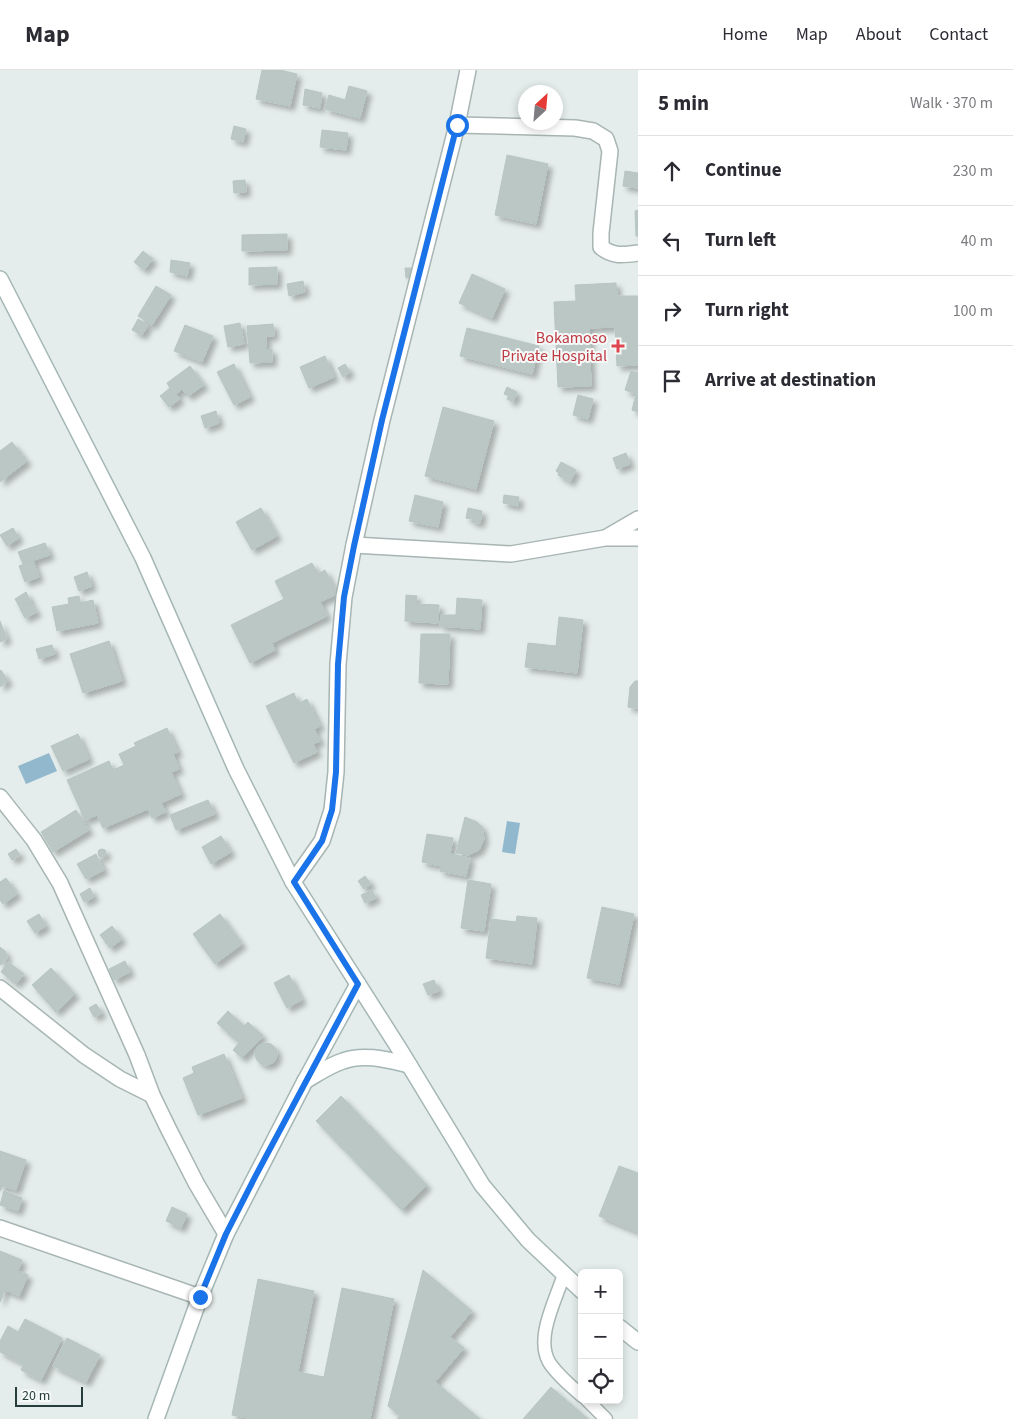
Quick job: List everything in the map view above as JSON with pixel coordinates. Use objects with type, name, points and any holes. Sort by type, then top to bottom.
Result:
[{"type":"street","points":[[294,882],[322,841],[332,810],[336,772],[338,664],[344,597],[382,420],[457,125],[468,70]]},
{"type":"street","points":[[457,125],[575,128],[593,130],[606,139],[610,151],[601,233],[602,247],[609,253],[623,255],[638,253]]},
{"type":"street","points":[[0,279],[143,558],[236,770],[294,882],[409,1064],[482,1185],[528,1240],[578,1287]]},
{"type":"street","points":[[605,538],[638,519]]},
{"type":"street","points":[[354,546],[511,554],[605,538],[638,538]]},
{"type":"street","points":[[0,796],[34,840],[60,883],[137,1055],[152,1095],[196,1183],[226,1234]]},
{"type":"street","points":[[156,1419],[200,1297],[226,1234],[305,1081],[358,984]]},
{"type":"street","points":[[0,988],[84,1055],[120,1079],[152,1095]]},
{"type":"street","points":[[305,1081],[343,1061],[355,1058],[376,1058],[409,1064]]},
{"type":"street","points":[[0,1228],[200,1297]]},
{"type":"street","points":[[623,1330],[638,1342]]},
{"type":"lane","points":[[564,1274],[545,1330],[544,1350],[550,1364],[578,1392]]},
{"type":"lane","points":[[591,1404],[606,1419]]},
{"type":"water","points":[[49,753],[57,771],[26,784],[18,766]]},
{"type":"water","points":[[507,821],[520,823],[515,854],[502,852]]},
{"type":"building","points":[[262,70],[280,70],[297,74],[290,106],[256,99]]},
{"type":"building","points":[[349,86],[367,91],[360,118],[325,109],[329,95],[345,100]]},
{"type":"building","points":[[305,89],[322,93],[320,108],[303,105]]},
{"type":"building","points":[[234,126],[246,129],[243,142],[231,139]]},
{"type":"building","points":[[322,130],[348,133],[346,150],[320,147]]},
{"type":"building","points":[[507,155],[548,164],[536,224],[495,215]]},
{"type":"building","points":[[625,171],[638,173],[638,188],[623,186]]},
{"type":"building","points":[[245,180],[246,192],[234,193],[233,181]]},
{"type":"building","points":[[638,210],[638,236],[636,236],[635,211]]},
{"type":"building","points":[[287,234],[287,250],[242,251],[242,235]]},
{"type":"building","points":[[143,251],[153,259],[144,270],[134,262]]},
{"type":"building","points":[[171,260],[190,263],[187,276],[170,272]]},
{"type":"building","points":[[277,267],[277,284],[249,285],[249,268]]},
{"type":"building","points":[[405,268],[411,268],[412,277],[406,278]]},
{"type":"building","points":[[472,274],[505,289],[492,318],[459,303]]},
{"type":"building","points":[[303,281],[305,292],[289,296],[287,284]]},
{"type":"building","points":[[616,283],[617,296],[638,296],[638,365],[617,366],[615,327],[589,328],[591,386],[558,387],[554,302],[576,301],[575,285]]},
{"type":"building","points":[[156,286],[171,295],[152,325],[138,316]]},
{"type":"building","points":[[138,319],[148,325],[142,335],[132,330]]},
{"type":"building","points":[[240,323],[244,344],[228,347],[224,326]]},
{"type":"building","points":[[273,324],[274,336],[266,336],[266,350],[272,349],[272,362],[250,363],[247,326]]},
{"type":"building","points":[[185,325],[213,336],[202,362],[174,351]]},
{"type":"building","points":[[467,328],[539,346],[532,374],[460,356]]},
{"type":"building","points":[[325,356],[334,377],[309,388],[300,367]]},
{"type":"building","points":[[234,364],[250,397],[234,405],[217,372]]},
{"type":"building","points":[[345,364],[350,372],[343,377],[338,368]]},
{"type":"building","points":[[190,366],[204,385],[188,396],[182,389],[176,394],[180,399],[169,407],[160,396],[170,388],[167,383]]},
{"type":"building","points":[[631,371],[638,373],[638,412],[632,410],[636,394],[625,390]]},
{"type":"building","points":[[507,387],[517,392],[513,402],[507,399],[509,396],[504,394]]},
{"type":"building","points":[[578,395],[593,399],[588,419],[573,415]]},
{"type":"building","points":[[443,407],[494,421],[476,489],[425,476]]},
{"type":"building","points":[[216,411],[219,423],[205,428],[201,416]]},
{"type":"building","points":[[12,442],[27,461],[0,482],[0,451]]},
{"type":"building","points":[[626,453],[630,464],[617,469],[613,458]]},
{"type":"building","points":[[561,462],[576,470],[570,482],[558,475],[559,473],[556,471]]},
{"type":"building","points":[[415,495],[443,502],[438,527],[409,521]]},
{"type":"building","points":[[504,495],[519,497],[518,506],[503,503]]},
{"type":"building","points":[[261,508],[277,536],[252,550],[236,522]]},
{"type":"building","points":[[468,508],[482,511],[480,523],[472,522],[473,519],[466,518]]},
{"type":"building","points":[[13,528],[19,538],[7,546],[0,535]]},
{"type":"building","points":[[45,543],[50,555],[23,564],[18,552]]},
{"type":"building","points":[[33,561],[39,577],[25,582],[19,566]]},
{"type":"building","points":[[312,563],[318,574],[325,570],[337,594],[320,602],[327,616],[272,643],[275,650],[250,663],[231,625],[284,599],[275,581]]},
{"type":"building","points":[[87,572],[92,586],[79,591],[74,577]]},
{"type":"building","points":[[26,592],[31,602],[20,608],[15,599]]},
{"type":"building","points":[[406,595],[417,596],[416,604],[439,605],[438,623],[405,621]]},
{"type":"building","points":[[79,596],[80,603],[93,600],[98,623],[57,631],[52,607],[69,604],[68,598]]},
{"type":"building","points":[[457,598],[482,600],[480,629],[440,626],[441,615],[456,615]]},
{"type":"building","points":[[31,603],[37,612],[25,618],[20,609]]},
{"type":"building","points":[[559,617],[583,620],[577,673],[525,667],[528,643],[556,646]]},
{"type":"building","points":[[0,621],[7,639],[0,642]]},
{"type":"building","points":[[421,634],[450,634],[448,684],[419,683]]},
{"type":"building","points":[[109,641],[122,681],[83,693],[70,654]]},
{"type":"building","points":[[52,645],[55,654],[39,659],[36,649]]},
{"type":"building","points":[[0,671],[8,681],[0,687]]},
{"type":"building","points":[[635,681],[638,681],[638,708],[628,707],[630,687]]},
{"type":"building","points":[[294,693],[298,704],[307,699],[320,726],[314,729],[320,741],[313,744],[317,752],[294,763],[266,706]]},
{"type":"building","points":[[167,728],[178,752],[173,754],[179,769],[171,772],[181,794],[161,803],[166,812],[152,818],[148,809],[103,828],[97,815],[85,820],[67,780],[109,761],[113,770],[124,765],[119,754],[136,746],[134,743]]},
{"type":"building","points":[[78,734],[89,759],[63,771],[51,746]]},
{"type":"building","points":[[208,800],[215,814],[176,830],[170,815]]},
{"type":"building","points":[[76,810],[89,830],[53,852],[41,832]]},
{"type":"building","points":[[465,817],[477,822],[482,827],[484,839],[479,850],[468,855],[456,853]]},
{"type":"building","points":[[427,834],[453,838],[450,854],[470,858],[466,876],[440,871],[441,866],[422,862]]},
{"type":"building","points":[[221,836],[231,852],[211,864],[202,847]]},
{"type":"building","points":[[16,849],[20,855],[12,860],[8,854]]},
{"type":"building","points":[[102,849],[106,853],[102,857],[98,853]]},
{"type":"building","points":[[96,854],[104,870],[86,879],[77,864]]},
{"type":"building","points":[[365,876],[371,884],[364,889],[358,881]]},
{"type":"building","points":[[6,878],[17,894],[3,904],[0,900],[0,882]]},
{"type":"building","points":[[468,880],[491,884],[484,931],[461,928]]},
{"type":"building","points":[[90,888],[94,897],[84,902],[80,894]]},
{"type":"building","points":[[372,890],[376,898],[365,903],[361,895]]},
{"type":"building","points":[[602,907],[634,914],[619,984],[587,978]]},
{"type":"building","points":[[39,914],[46,926],[35,933],[27,921]]},
{"type":"building","points":[[220,914],[242,944],[215,964],[193,934]]},
{"type":"building","points":[[517,916],[537,918],[532,964],[486,958],[491,919],[516,922]]},
{"type":"building","points":[[112,926],[122,939],[110,948],[100,935]]},
{"type":"building","points":[[0,947],[5,951],[7,957],[4,963],[0,965]]},
{"type":"building","points":[[125,961],[130,972],[114,980],[109,969]]},
{"type":"building","points":[[8,962],[24,974],[16,984],[1,972]]},
{"type":"building","points":[[51,968],[75,994],[56,1012],[32,985]]},
{"type":"building","points":[[289,975],[302,1000],[287,1008],[274,983]]},
{"type":"building","points":[[434,980],[439,991],[428,995],[423,984]]},
{"type":"building","points":[[96,1004],[102,1013],[94,1017],[89,1008]]},
{"type":"building","points":[[228,1011],[244,1026],[248,1022],[263,1036],[242,1058],[233,1050],[239,1043],[217,1023]]},
{"type":"building","points":[[266,1043],[274,1046],[277,1054],[274,1062],[266,1065],[258,1062],[255,1054],[258,1046]]},
{"type":"building","points":[[224,1054],[242,1098],[198,1115],[183,1078],[194,1073],[192,1067]]},
{"type":"building","points":[[341,1096],[427,1185],[402,1210],[316,1121]]},
{"type":"building","points":[[0,1151],[26,1160],[16,1190],[3,1186],[0,1191]]},
{"type":"building","points":[[619,1166],[638,1173],[638,1232],[599,1216]]},
{"type":"building","points":[[4,1191],[22,1198],[18,1211],[0,1205]]},
{"type":"building","points":[[172,1207],[187,1214],[181,1228],[166,1221]]},
{"type":"building","points":[[0,1251],[22,1260],[18,1271],[28,1275],[19,1296],[5,1290],[0,1302]]},
{"type":"building","points":[[423,1270],[472,1311],[450,1337],[464,1348],[435,1382],[480,1419],[397,1419],[400,1416],[388,1406]]},
{"type":"building","points":[[258,1279],[314,1291],[298,1372],[324,1377],[342,1288],[394,1299],[370,1419],[252,1419],[232,1415]]},
{"type":"building","points":[[25,1319],[62,1338],[41,1380],[21,1370],[24,1364],[0,1352],[0,1341],[8,1326],[18,1332]]},
{"type":"building","points":[[67,1338],[100,1355],[86,1382],[53,1366]]},
{"type":"building","points":[[551,1387],[588,1419],[523,1419]]},
{"type":"place","name":"Bokamoso Private Hospital","points":[[618,346]]},
{"type":"route","points":[[200,1297],[226,1234],[305,1081],[358,984],[294,882],[322,841],[332,810],[336,772],[335,734],[338,664],[344,597],[382,420],[457,125]]}]
